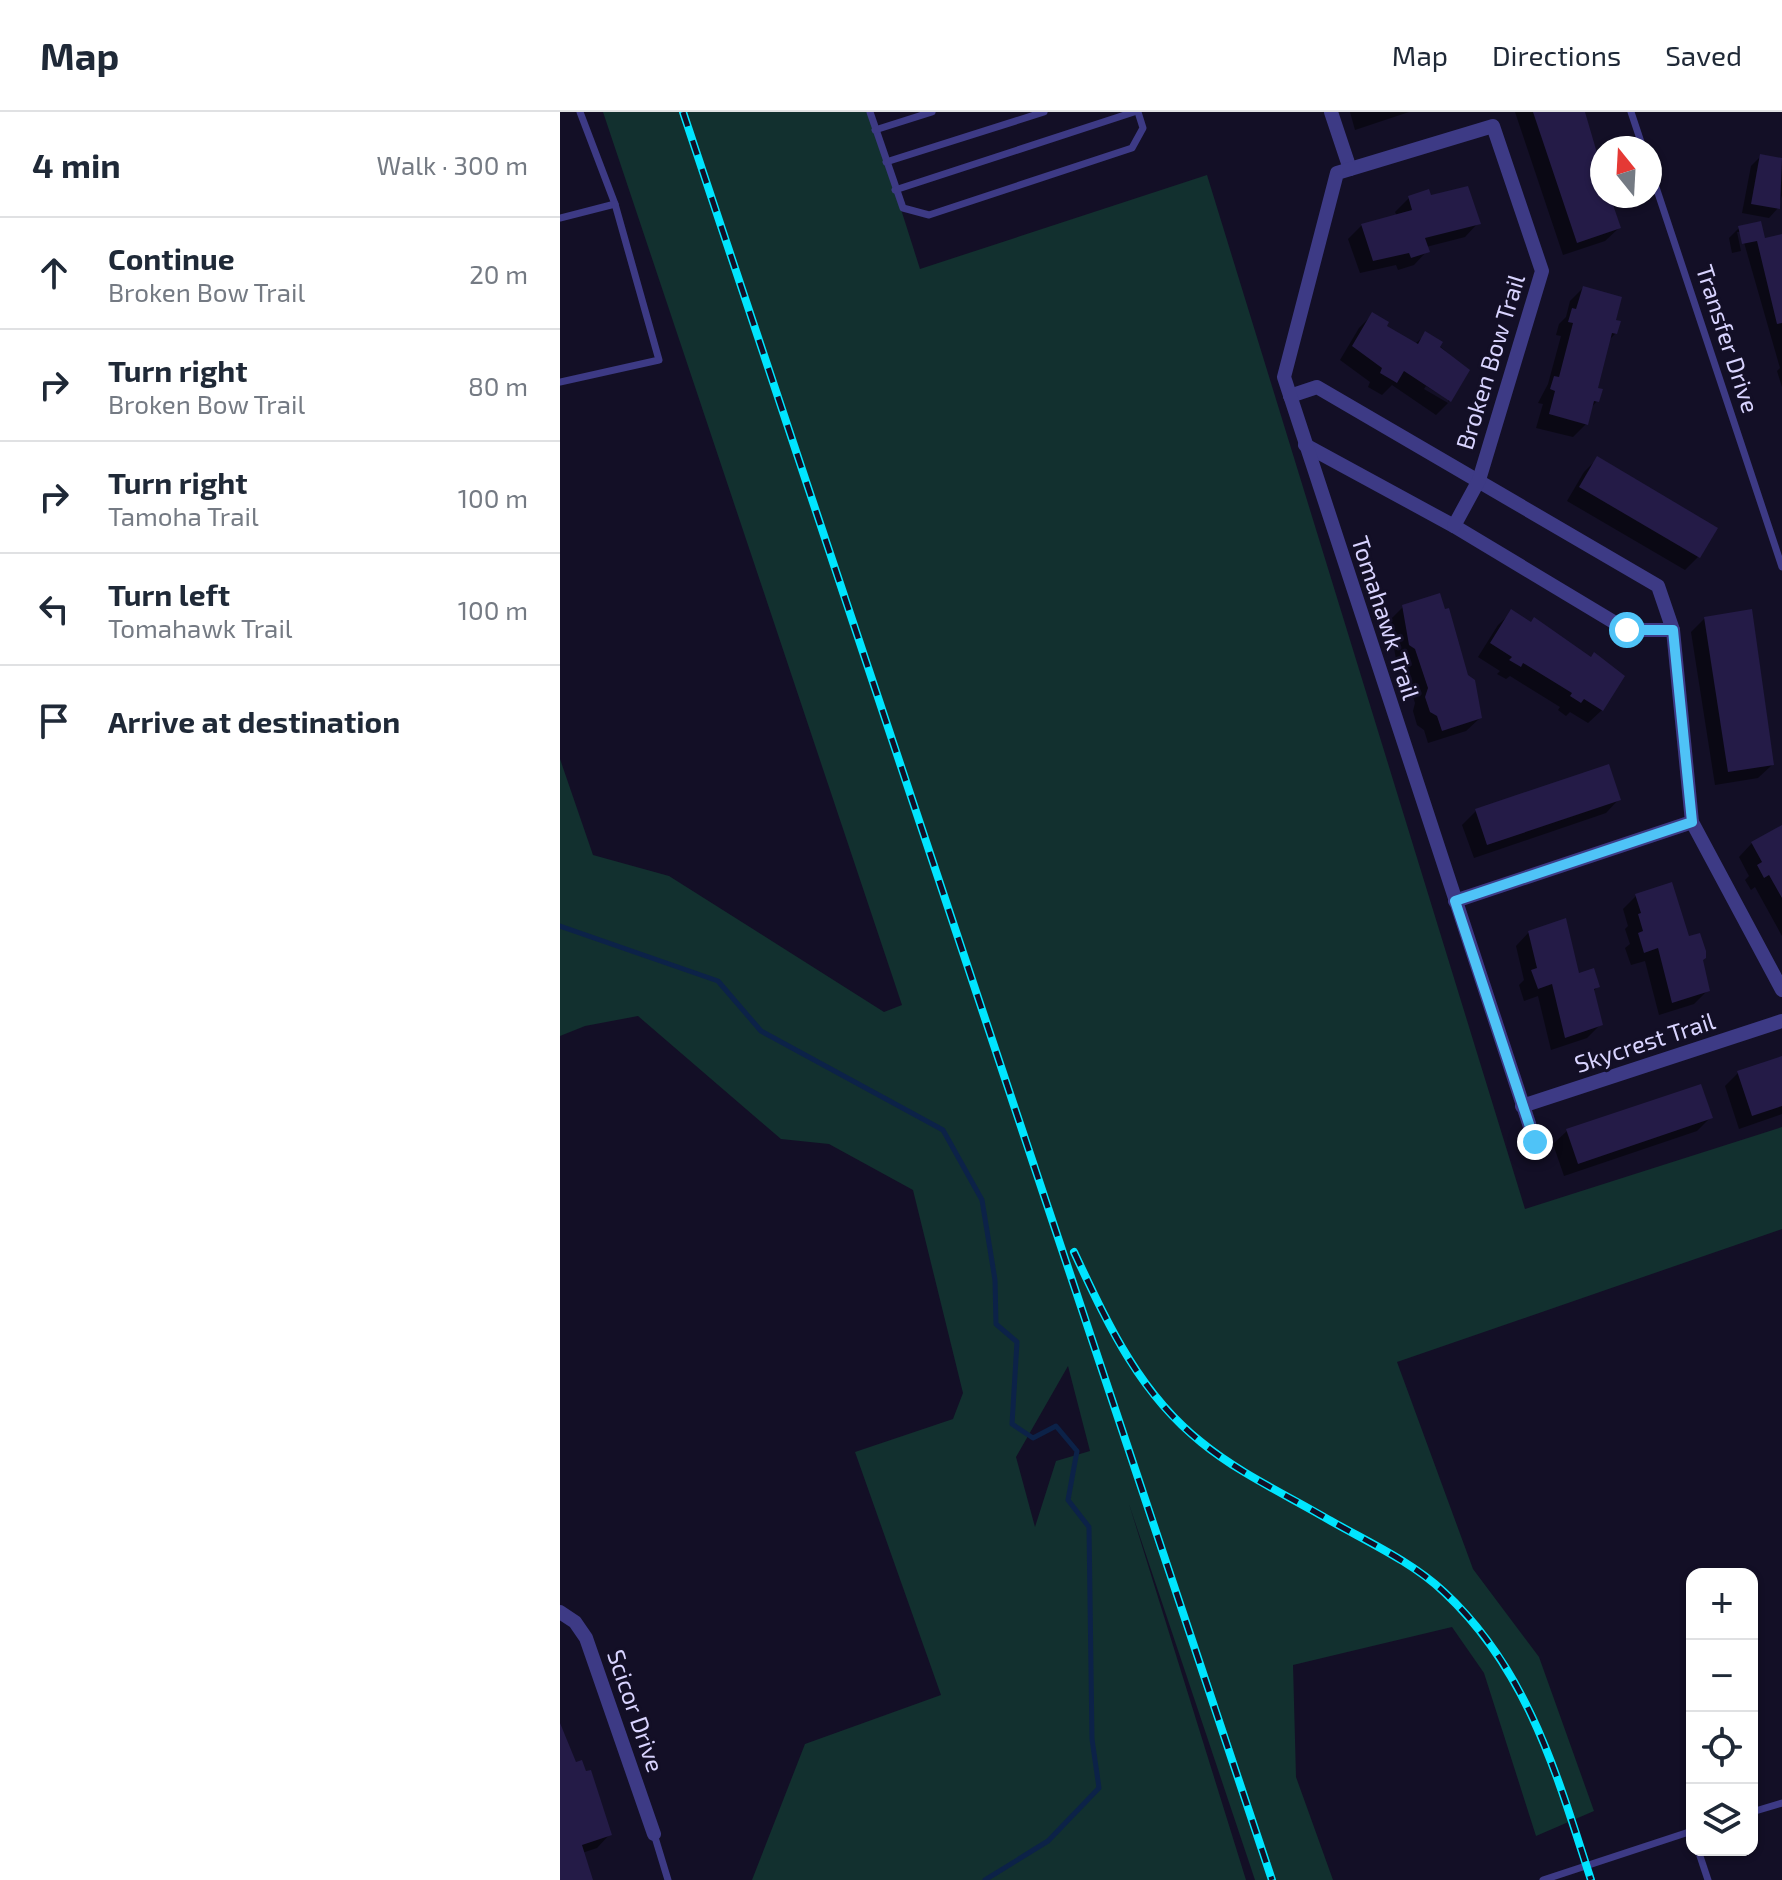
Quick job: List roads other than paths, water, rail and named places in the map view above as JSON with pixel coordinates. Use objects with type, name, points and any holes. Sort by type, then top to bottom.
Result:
[{"type":"street","points":[[1331,112],[1350,169]]},
{"type":"street","name":"Broken Bow Trail","points":[[1350,169],[1493,126],[1542,271],[1479,480],[1454,526]]},
{"type":"street","name":"Tomahawk Trail","points":[[1350,169],[1337,173],[1284,377],[1535,1142]]},
{"type":"street","name":"Broken Bow Trail","points":[[1290,396],[1317,387],[1658,586],[1673,630],[1692,822],[1782,990]]},
{"type":"street","points":[[1305,445],[1454,526],[1627,630],[1673,630]]},
{"type":"street","points":[[1455,901],[1692,822]]},
{"type":"street","name":"Skycrest Trail","points":[[1522,1106],[1782,1021]]},
{"type":"street","name":"Scicor Drive","points":[[560,1612],[575,1622],[586,1638],[654,1834]]},
{"type":"lane","points":[[560,382],[659,360],[615,204],[580,112]]},
{"type":"lane","points":[[870,112],[895,190],[903,208],[929,215],[1132,148],[1143,128],[1136,112],[895,190]]},
{"type":"lane","points":[[875,130],[932,112]]},
{"type":"lane","points":[[886,162],[1044,112]]},
{"type":"lane","points":[[1631,112],[1639,136]]},
{"type":"lane","points":[[560,218],[615,204]]},
{"type":"lane","name":"Transfer Drive","points":[[1662,205],[1782,567]]},
{"type":"lane","points":[[1758,1810],[1782,1803]]},
{"type":"lane","points":[[654,1834],[668,1880]]},
{"type":"lane","points":[[1543,1880],[1686,1834]]},
{"type":"lane","points":[[1700,1856],[1708,1880]]},
{"type":"waterway","points":[[560,926],[718,981],[761,1031],[943,1130],[982,1200],[995,1280],[996,1324],[1017,1342],[1012,1424],[1033,1438],[1056,1426],[1077,1451],[1068,1500],[1089,1527],[1092,1739],[1099,1788],[1048,1841],[985,1880]]},
{"type":"railway","points":[[683,112],[1272,1880]]},
{"type":"railway","points":[[1074,1252],[1126,1354],[1159,1401],[1179,1422],[1216,1454],[1248,1474],[1418,1571],[1473,1622],[1498,1655],[1536,1726],[1566,1802],[1591,1880]]}]
